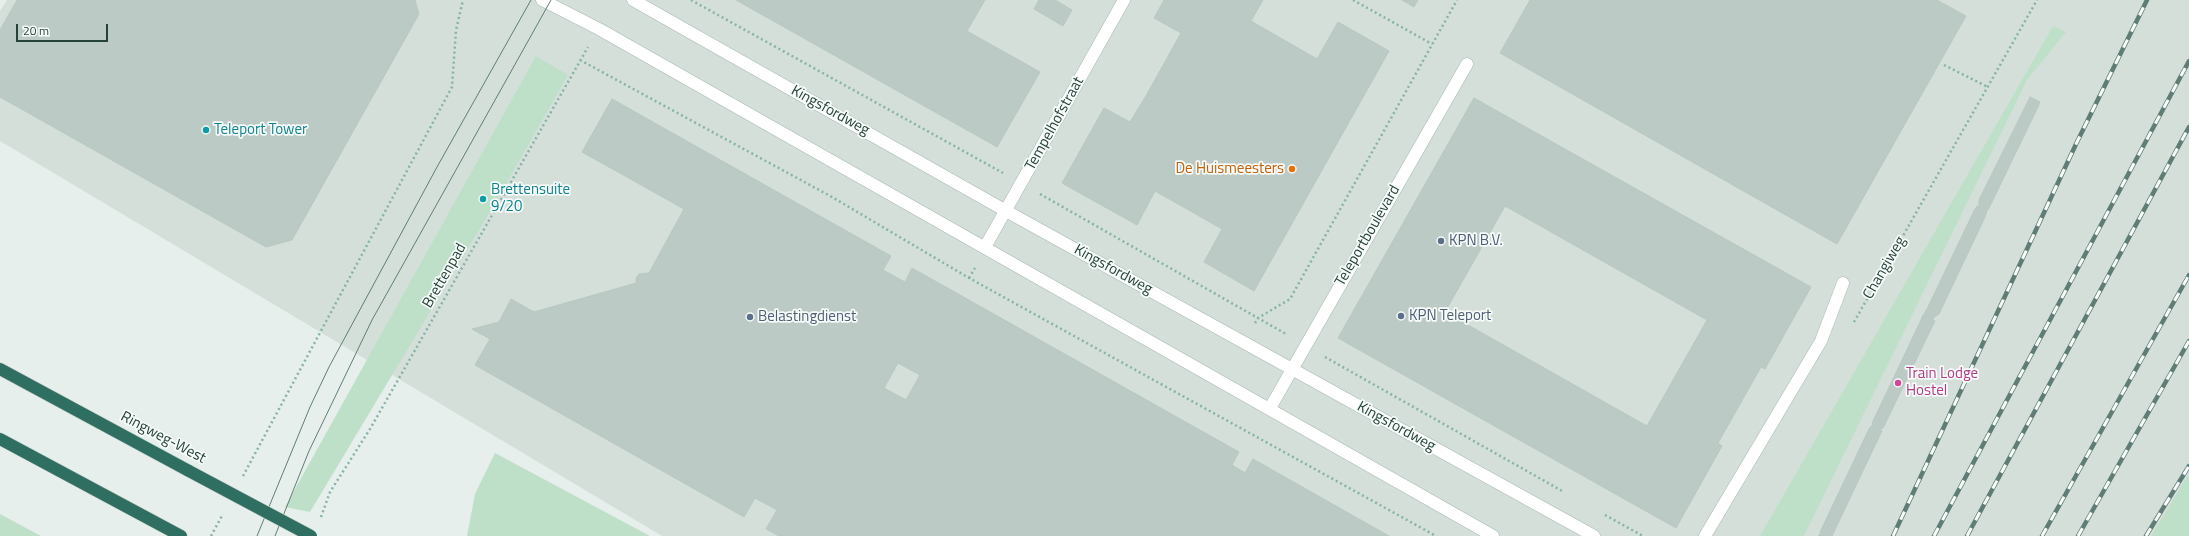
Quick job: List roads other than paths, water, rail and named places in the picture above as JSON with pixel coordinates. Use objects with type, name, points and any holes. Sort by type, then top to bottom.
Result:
[{"type":"highway","name":"Ringweg-West","points":[[0,369],[311,536]]},
{"type":"highway","points":[[0,439],[181,536]]},
{"type":"street","points":[[542,0],[599,29],[1270,408],[1321,440],[1493,536]]},
{"type":"street","name":"Kingsfordweg","points":[[634,0],[1006,211],[1594,536]]},
{"type":"street","name":"Tempelhofstraat","points":[[985,247],[1124,0]]},
{"type":"street","name":"Teleportboulevard","points":[[1270,408],[1467,64]]},
{"type":"street","name":"Changiweg","points":[[1705,536],[1821,341],[1843,283]]},
{"type":"tram line","points":[[257,536],[310,407],[329,367],[437,167],[531,0]]},
{"type":"tram line","points":[[275,536],[309,451],[372,320],[551,0]]},
{"type":"railway","points":[[1893,536],[2077,142],[2147,0]]},
{"type":"railway","points":[[1934,536],[2189,61]]},
{"type":"railway","points":[[1967,536],[2189,127]]},
{"type":"railway","points":[[2042,536],[2189,275]]},
{"type":"railway","points":[[2078,536],[2189,341]]},
{"type":"railway","points":[[2146,536],[2189,466]]},
{"type":"place","name":"Teleport Tower","points":[[206,130]]},
{"type":"place","name":"De Huismeesters","points":[[1292,169]]},
{"type":"place","name":"Brettensuite 9/20","points":[[483,199]]},
{"type":"place","name":"KPN B.V.","points":[[1441,241]]},
{"type":"place","name":"KPN Teleport","points":[[1401,316]]},
{"type":"place","name":"Belastingdienst","points":[[750,317]]},
{"type":"place","name":"Train Lodge Hostel","points":[[1898,383]]}]
